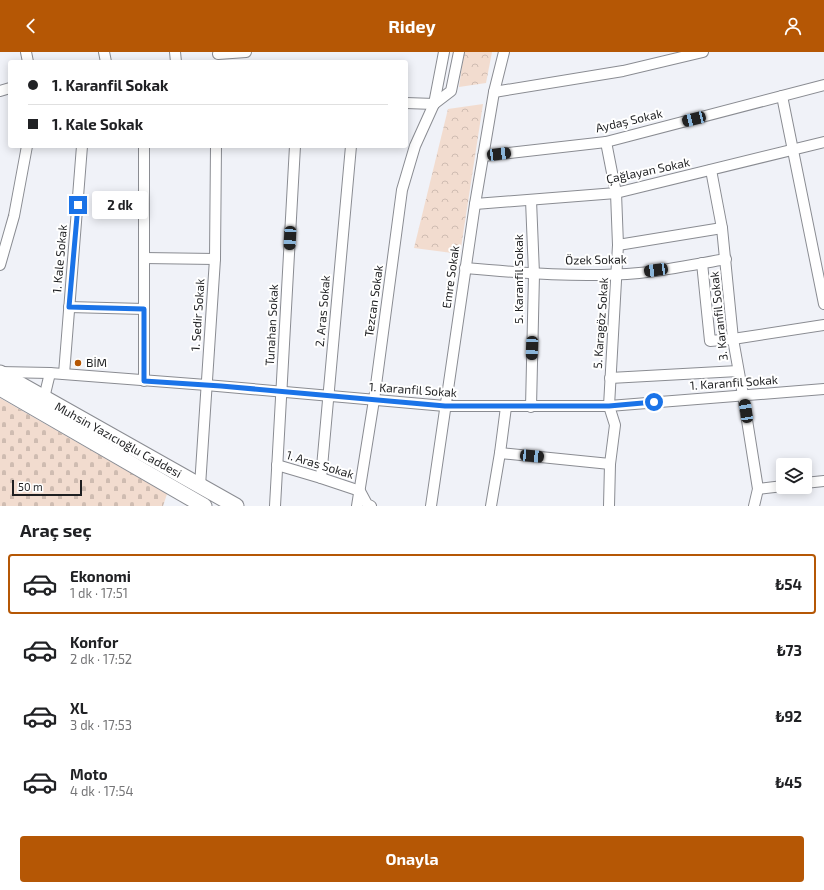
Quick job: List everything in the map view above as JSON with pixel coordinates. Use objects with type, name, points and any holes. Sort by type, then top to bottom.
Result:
[{"type":"street","points":[[218,56],[246,52]]},
{"type":"street","points":[[434,104],[444,52]]},
{"type":"street","points":[[408,103],[434,104],[451,91],[459,52]]},
{"type":"street","name":"Emre Sokak","points":[[431,506],[475,204],[494,92],[504,52]]},
{"type":"street","points":[[494,92],[623,71],[703,52]]},
{"type":"street","name":"Aydaş Sokak","points":[[483,156],[606,142],[824,85]]},
{"type":"street","points":[[782,96],[824,304]]},
{"type":"street","name":"Tezcan Sokak","points":[[358,506],[374,400],[402,190],[415,146],[434,104]]},
{"type":"street","name":"5. Karagöz Sokak","points":[[606,142],[616,193],[618,245],[609,406],[615,425],[610,464],[609,506]]},
{"type":"street","name":"Çağlayan Sokak","points":[[475,204],[616,193],[824,142]]},
{"type":"street","points":[[0,265],[14,216],[27,148]]},
{"type":"street","name":"1. Kale Sokak","points":[[64,374],[82,148]]},
{"type":"street","points":[[144,148],[144,381]]},
{"type":"street","name":"1. Sedir Sokak","points":[[200,486],[215,259],[216,148]]},
{"type":"street","name":"Tunahan Sokak","points":[[275,506],[295,148]]},
{"type":"street","name":"2. Aras Sokak","points":[[321,478],[352,148]]},
{"type":"street","name":"3. Karanfil Sokak","points":[[711,170],[722,228],[733,339],[758,489],[754,506]]},
{"type":"street","name":"5. Karanfil Sokak","points":[[531,200],[534,274],[531,407]]},
{"type":"street","points":[[618,245],[722,228]]},
{"type":"street","points":[[144,258],[215,259]]},
{"type":"street","name":"Özek Sokak","points":[[465,268],[534,274],[617,274],[641,272],[726,259]]},
{"type":"street","points":[[702,263],[710,341],[824,326]]},
{"type":"street","points":[[69,307],[144,309]]},
{"type":"street","points":[[610,378],[738,371]]},
{"type":"street","name":"1. Karanfil Sokak","points":[[0,372],[64,374],[281,391],[445,406],[609,406],[824,389]]},
{"type":"street","name":"Muhsin Yazıcıoğlu Caddesi","points":[[0,372],[236,506]]},
{"type":"street","points":[[44,398],[50,373]]},
{"type":"street","name":"Muhsin Yazıcıoğlu Caddesi","points":[[0,388],[197,504]]},
{"type":"street","points":[[491,506],[506,407]]},
{"type":"street","points":[[500,453],[610,464]]},
{"type":"street","name":"1. Aras Sokak","points":[[277,465],[360,491],[367,504],[371,506]]},
{"type":"street","points":[[812,482],[824,481]]},
{"type":"street","points":[[197,504],[200,486]]},
{"type":"street","points":[[758,489],[776,487]]},
{"type":"green space","points":[[464,52],[492,52],[486,83],[459,87]]},
{"type":"green space","points":[[483,104],[460,254],[414,248],[448,109]]},
{"type":"green space","points":[[0,398],[167,494],[163,506],[0,506]]},
{"type":"place","name":"BİM","points":[[78,363]]},
{"type":"route","points":[[78,205],[69,307],[144,309],[144,381],[221,386],[445,406],[609,406],[654,402]]}]
